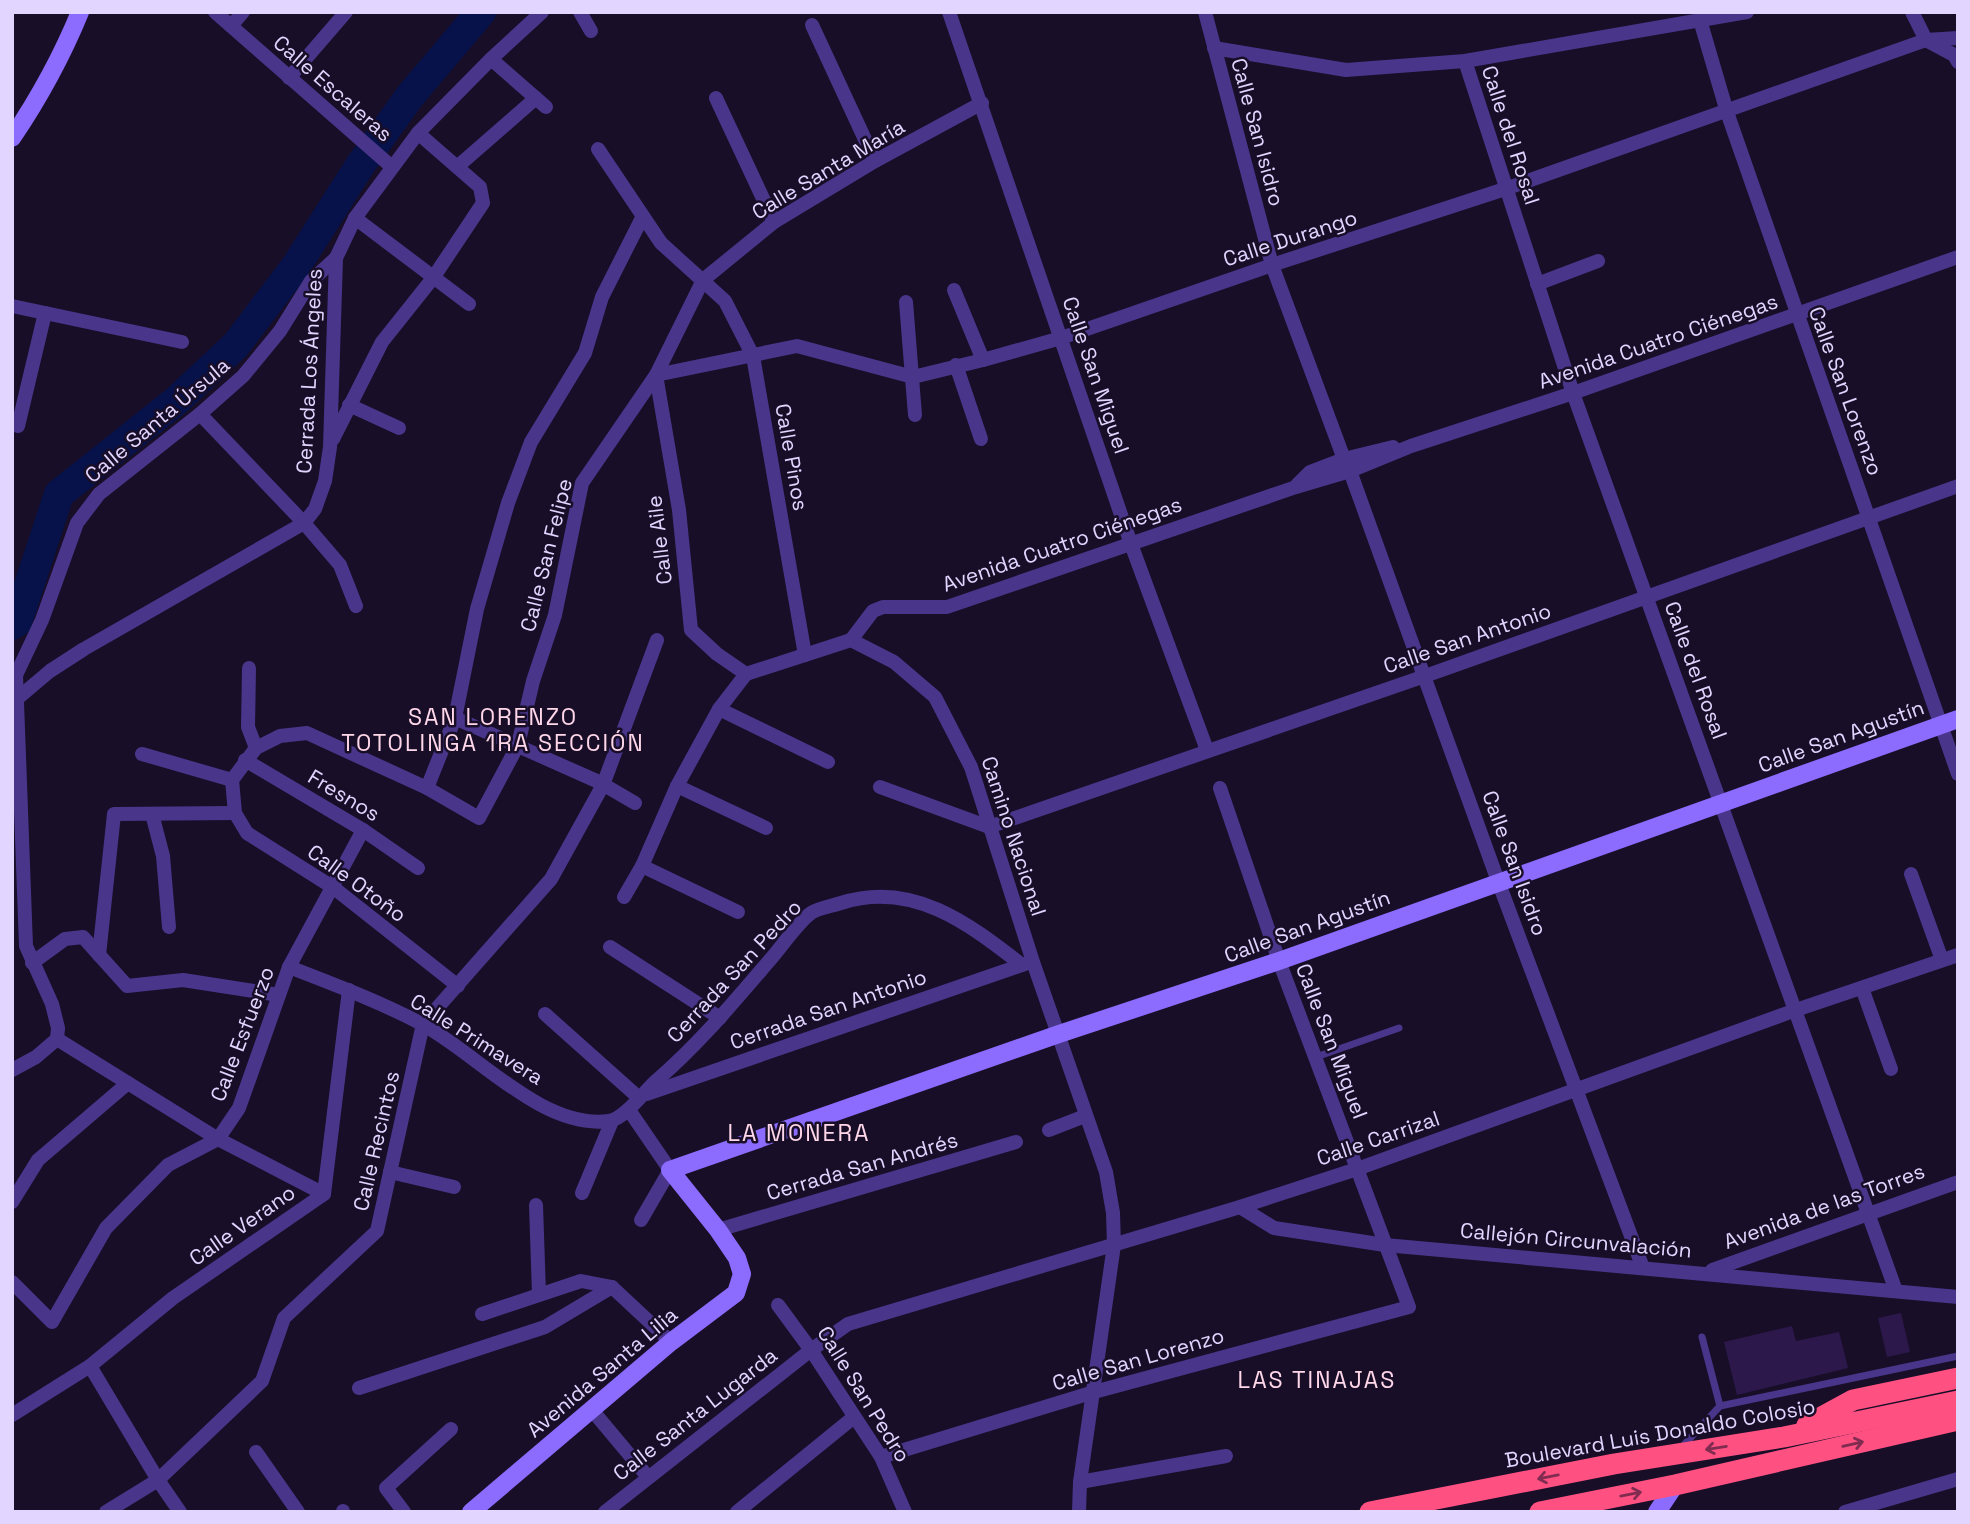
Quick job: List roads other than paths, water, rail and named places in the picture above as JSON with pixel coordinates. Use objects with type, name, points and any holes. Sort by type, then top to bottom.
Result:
[{"type":"highway","points":[[1784,1437],[1853,1401],[1958,1378]]},
{"type":"highway","name":"Boulevard Luis Donaldo Colosio","points":[[1370,1512],[1615,1464],[1954,1408]]},
{"type":"highway","name":"Boulevard Luis Donaldo Colosio","points":[[1540,1512],[1675,1485],[1883,1437],[1954,1408]]},
{"type":"highway","points":[[1883,1437],[1958,1433]]},
{"type":"street","points":[[12,138],[48,78],[80,12]]},
{"type":"street","name":"Calle Escaleras","points":[[215,12],[392,167]]},
{"type":"street","points":[[231,26],[243,12]]},
{"type":"street","points":[[289,78],[346,12]]},
{"type":"street","name":"Calle Santa Úrsula","points":[[57,1039],[58,1028],[52,1004],[26,946],[15,698],[16,675],[42,621],[77,523],[99,494],[200,414],[243,376],[280,331],[311,281],[336,258],[355,218],[418,133],[542,12]]},
{"type":"street","points":[[580,12],[591,32]]},
{"type":"street","name":"Calle San Miguel","points":[[949,12],[1131,544],[1207,750]]},
{"type":"street","name":"Calle San Isidro","points":[[1205,12],[1272,265],[1643,1268]]},
{"type":"street","points":[[1214,48],[1346,70],[1465,61],[1747,12]]},
{"type":"street","points":[[1912,12],[1926,40],[1954,55],[1958,62]]},
{"type":"street","name":"Calle San Lorenzo","points":[[1700,20],[1727,112],[1797,315],[1869,517],[1949,722],[1958,774]]},
{"type":"street","points":[[811,25],[875,161]]},
{"type":"street","name":"Calle Durango","points":[[914,377],[1061,338],[1505,189],[1926,40],[1958,37]]},
{"type":"street","points":[[452,162],[541,102],[491,59]]},
{"type":"street","name":"Calle del Rosal","points":[[1465,61],[1573,393],[1722,803],[1793,1011],[1896,1291]]},
{"type":"street","points":[[716,98],[774,222]]},
{"type":"street","name":"Calle Santa María","points":[[703,280],[774,222],[875,161],[982,103]]},
{"type":"street","points":[[330,447],[382,342],[433,278],[483,203],[480,187],[418,133]]},
{"type":"street","name":"Calle Pinos","points":[[598,149],[661,243],[725,302],[753,356],[804,655]]},
{"type":"street","points":[[355,218],[469,304]]},
{"type":"street","points":[[99,955],[114,814],[235,813],[232,780],[245,760],[256,748],[280,736],[307,733],[427,788],[455,718],[477,609],[517,479],[531,442],[585,353],[602,297],[642,218]]},
{"type":"street","name":"Avenida Cuatro Ciénegas","points":[[851,640],[873,611],[883,607],[947,607],[1296,486],[1347,465],[1573,393],[1958,257]]},
{"type":"street","name":"Cerrada Los Ángeles","points":[[304,523],[315,509],[325,481],[330,447],[336,258]]},
{"type":"street","points":[[1537,284],[1598,261]]},
{"type":"street","name":"Calle San Felipe","points":[[427,788],[480,818],[518,746],[533,681],[555,615],[582,483],[656,375],[703,280]]},
{"type":"street","points":[[954,290],[983,360]]},
{"type":"street","points":[[906,302],[915,415]]},
{"type":"street","points":[[12,306],[182,341]]},
{"type":"street","points":[[18,426],[45,313]]},
{"type":"street","points":[[656,375],[797,346],[914,377]]},
{"type":"street","points":[[956,365],[981,439]]},
{"type":"street","name":"Calle Aile","points":[[656,375],[678,510],[691,630],[717,654],[746,674]]},
{"type":"street","points":[[349,405],[399,428]]},
{"type":"street","points":[[200,414],[304,523],[340,565],[356,606]]},
{"type":"street","name":"Calle San Antonio","points":[[989,827],[1958,486]]},
{"type":"street","points":[[15,698],[84,649],[304,523]]},
{"type":"street","points":[[423,1024],[551,879],[603,785],[657,640]]},
{"type":"street","points":[[624,897],[642,866],[677,786],[719,709],[746,674],[851,640]]},
{"type":"street","name":"Camino Nacional","points":[[851,640],[894,662],[935,697],[971,767],[1027,963],[1059,1034],[1106,1172],[1113,1213],[1114,1245],[1080,1482],[1079,1512]]},
{"type":"street","points":[[248,668],[248,727],[256,748]]},
{"type":"street","points":[[719,709],[828,762]]},
{"type":"street","points":[[455,718],[603,785],[635,803]]},
{"type":"street","name":"Calle San Agustín","points":[[670,1170],[1059,1034],[1279,961],[1949,722]]},
{"type":"street","points":[[142,754],[232,780]]},
{"type":"street","name":"Fresnos","points":[[245,760],[363,830],[418,868]]},
{"type":"street","points":[[677,786],[766,828]]},
{"type":"street","points":[[880,787],[989,827]]},
{"type":"street","name":"Calle San Miguel","points":[[1220,788],[1279,961],[1409,1307]]},
{"type":"street","name":"Calle Otoño","points":[[235,813],[247,833],[334,888],[458,986]]},
{"type":"street","points":[[152,814],[163,856],[169,927]]},
{"type":"street","name":"Calle Esfuerzo","points":[[19,1298],[52,1322],[106,1228],[168,1165],[218,1139],[239,1108],[289,967],[363,830]]},
{"type":"street","points":[[642,866],[738,912]]},
{"type":"street","points":[[1912,874],[1942,960]]},
{"type":"street","name":"Cerrada San Pedro","points":[[638,1097],[720,1018],[811,913],[863,896],[923,902],[975,929],[1027,963]]},
{"type":"street","points":[[32,963],[65,939],[83,937],[127,986],[183,980],[279,995]]},
{"type":"street","points":[[610,947],[720,1018]]},
{"type":"street","name":"Calle Carrizal","points":[[811,1350],[848,1324],[1240,1207],[1357,1169],[1793,1011],[1958,955]]},
{"type":"street","name":"Cerrada San Antonio","points":[[638,1097],[1027,963]]},
{"type":"street","name":"Calle Primavera","points":[[289,967],[349,990],[423,1024],[529,1099],[576,1121],[612,1121]]},
{"type":"street","points":[[1862,988],[1891,1069]]},
{"type":"street","name":"Calle Verano","points":[[12,1415],[90,1366],[173,1298],[324,1194],[349,990]]},
{"type":"street","points":[[545,1014],[638,1097],[629,1111],[612,1121],[582,1193]]},
{"type":"street","name":"Calle Recintos","points":[[106,1512],[158,1480],[262,1381],[284,1318],[377,1231],[423,1024]]},
{"type":"street","points":[[12,1070],[36,1057],[57,1039],[218,1139],[324,1194]]},
{"type":"street","points":[[12,1202],[38,1160],[128,1083]]},
{"type":"street","points":[[629,1111],[670,1170],[718,1230]]},
{"type":"street","points":[[1049,1130],[1086,1116]]},
{"type":"street","name":"Cerrada San Andrés","points":[[718,1230],[1016,1142]]},
{"type":"street","points":[[641,1220],[670,1170]]},
{"type":"street","points":[[390,1172],[454,1187]]},
{"type":"street","name":"Avenida de las Torres","points":[[1706,1272],[1958,1182]]},
{"type":"street","points":[[536,1205],[539,1294]]},
{"type":"street","name":"Callejón Circunvalación","points":[[1240,1207],[1274,1228],[1385,1245],[1706,1272],[1958,1297]]},
{"type":"street","name":"Avenida Santa Lilia","points":[[471,1512],[671,1342],[736,1293],[742,1274],[737,1258],[718,1230]]},
{"type":"street","points":[[482,1314],[581,1281],[612,1287],[671,1342]]},
{"type":"street","points":[[12,1282],[19,1298]]},
{"type":"street","points":[[359,1388],[545,1326],[612,1287]]},
{"type":"street","name":"Calle San Pedro","points":[[778,1305],[881,1457],[905,1512]]},
{"type":"street","name":"Calle San Lorenzo","points":[[881,1457],[1094,1392],[1409,1307]]},
{"type":"street","name":"Calle Santa Lugarda","points":[[605,1512],[811,1350]]},
{"type":"street","points":[[90,1366],[180,1512]]},
{"type":"street","points":[[592,1409],[648,1477]]},
{"type":"street","points":[[744,1509],[853,1417]]},
{"type":"street","points":[[404,1512],[386,1488],[451,1429]]},
{"type":"street","points":[[256,1452],[298,1512]]},
{"type":"street","points":[[1080,1482],[1226,1456]]},
{"type":"street","points":[[1845,1512],[1958,1479]]},
{"type":"street","points":[[1657,1512],[1675,1485]]},
{"type":"lane","points":[[1316,1057],[1399,1028]]},
{"type":"lane","points":[[1702,1337],[1720,1406]]},
{"type":"lane","points":[[1675,1454],[1720,1406],[1958,1356]]},
{"type":"lane","points":[[1853,1401],[1855,1377]]},
{"type":"waterway","points":[[12,625],[17,622],[59,494],[176,401],[236,345],[296,266],[359,167],[410,96],[481,12]]},
{"type":"district","name":"SAN LORENZO TOTOLINGA 1RA SECCIÓN","points":[[493,730]]},
{"type":"district","name":"LA MONERA","points":[[799,1133]]},
{"type":"district","name":"LAS TINAJAS","points":[[1317,1380]]}]
